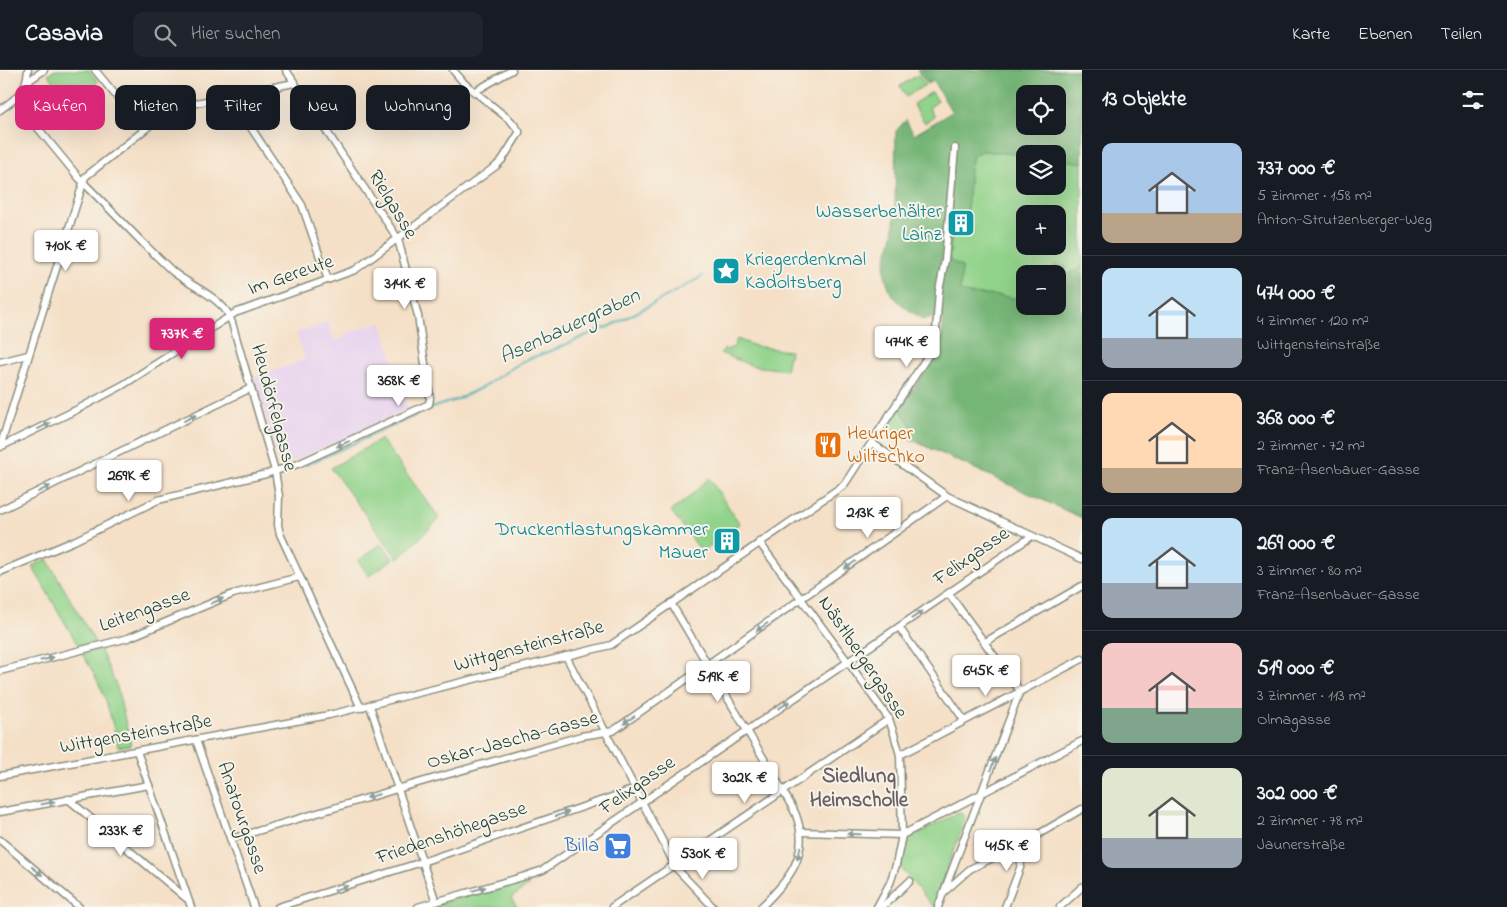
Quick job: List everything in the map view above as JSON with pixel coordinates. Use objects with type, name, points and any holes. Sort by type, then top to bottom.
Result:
[{"type":"street","points":[[27,82],[28,70]]},
{"type":"street","points":[[25,85],[44,70]]},
{"type":"street","points":[[95,70],[115,94]]},
{"type":"street","name":"Rielgasse","points":[[275,472],[304,461],[429,404],[430,398],[418,316],[398,239],[286,70]]},
{"type":"street","points":[[452,70],[474,92],[512,70]]},
{"type":"street","points":[[280,86],[294,83]]},
{"type":"street","name":"Im Gereute","points":[[0,447],[123,385],[235,313],[355,270],[500,163],[519,134],[519,130],[511,121],[474,92]]},
{"type":"street","points":[[0,110],[15,99]]},
{"type":"street","name":"Heudörfelgasse","points":[[40,130],[83,182],[137,237],[181,279],[215,300],[227,312],[275,472],[279,496],[278,530],[361,708]]},
{"type":"street","points":[[0,447],[85,177],[144,130]]},
{"type":"street","points":[[252,130],[302,205],[328,280]]},
{"type":"street","name":"Wittgensteinstraße","points":[[0,776],[329,716],[611,645],[844,485],[926,358],[933,343],[945,260],[956,148]]},
{"type":"street","points":[[0,362],[28,355]]},
{"type":"street","points":[[0,510],[251,388]]},
{"type":"street","points":[[872,443],[947,496],[1082,559]]},
{"type":"street","points":[[0,572],[74,541],[158,500],[275,472]]},
{"type":"street","name":"Oskar-Jascha-Gasse","points":[[231,839],[398,788],[581,736],[612,732],[947,496]]},
{"type":"street","name":"Felixgasse","points":[[418,907],[543,870],[1032,536]]},
{"type":"street","name":"Nästlbergergasse","points":[[759,542],[888,719],[900,754],[902,835],[896,865],[890,882],[877,907]]},
{"type":"street","name":"Leitengasse","points":[[0,671],[128,638],[233,594],[299,577]]},
{"type":"street","points":[[985,642],[1082,586]]},
{"type":"street","points":[[949,594],[1020,692]]},
{"type":"street","points":[[671,603],[796,815],[801,846],[797,860],[781,888],[761,907]]},
{"type":"street","points":[[899,627],[964,720]]},
{"type":"street","points":[[566,656],[677,869],[714,907]]},
{"type":"street","points":[[900,754],[1082,659]]},
{"type":"street","points":[[938,907],[1020,692]]},
{"type":"street","points":[[370,706],[436,902]]},
{"type":"street","points":[[612,907],[888,719]]},
{"type":"street","name":"Anatourgasse","points":[[196,740],[254,907]]},
{"type":"street","points":[[800,832],[902,835],[1082,741]]},
{"type":"street","points":[[137,751],[191,907]]},
{"type":"street","points":[[0,812],[149,785]]},
{"type":"street","name":"Friedenshöhegasse","points":[[278,907],[422,862],[635,789]]},
{"type":"street","points":[[68,799],[188,899]]},
{"type":"street","points":[[943,892],[970,869],[1025,842],[1082,809]]},
{"type":"street","points":[[0,840],[79,907]]},
{"type":"street","points":[[1005,907],[1020,868],[1025,842]]},
{"type":"street","points":[[882,907],[910,881]]},
{"type":"street","points":[[1060,907],[1082,887]]},
{"type":"shaded area","points":[[328,322],[335,341],[341,339],[347,333],[381,322],[408,409],[301,458],[282,465],[279,464],[254,377],[305,360],[296,333]]},
{"type":"green space","points":[[55,70],[89,70],[98,82],[94,85],[56,85],[48,74]]},
{"type":"green space","points":[[917,70],[1082,70],[1082,163],[1066,160],[1066,145],[1016,145],[1016,154],[981,151],[973,156],[970,169],[967,214],[964,218],[968,219],[967,227],[952,229],[949,260],[962,267],[960,291],[969,294],[1016,298],[1016,315],[1066,315],[1066,267],[1067,275],[1082,267],[1082,518],[910,439],[912,427],[900,409],[941,349],[944,317],[931,317],[923,320],[900,303],[893,295],[886,280],[885,264],[894,227],[896,131],[906,120],[914,135],[952,112],[933,81],[927,84]]},
{"type":"green space","points":[[966,70],[1082,70],[1082,518],[887,428],[941,349]]},
{"type":"green space","points":[[918,75],[925,85],[906,97],[900,86]]},
{"type":"green space","points":[[932,92],[938,101],[929,108],[934,117],[925,123],[913,104]]},
{"type":"green space","points":[[737,339],[755,346],[790,351],[786,370],[753,366],[720,353],[724,349],[728,351],[729,348],[733,348]]},
{"type":"green space","points":[[381,439],[438,516],[438,520],[398,559],[331,468]]},
{"type":"green space","points":[[709,478],[740,524],[702,552],[671,511]]},
{"type":"green space","points":[[382,544],[393,559],[369,576],[358,561]]},
{"type":"green space","points":[[47,559],[95,642],[79,647],[32,566]]},
{"type":"green space","points":[[100,649],[117,687],[131,745],[118,747],[105,698],[82,654]]},
{"type":"green space","points":[[958,813],[966,819],[947,868],[948,873],[936,907],[934,907],[900,868],[906,848],[912,837]]},
{"type":"green space","points":[[524,879],[529,885],[511,898],[517,907],[429,907]]},
{"type":"waterway","name":"Asenbauergraben","points":[[658,301],[703,276]]},
{"type":"waterway","name":"Asenbauergraben","points":[[306,465],[434,407],[456,400],[483,387],[523,361],[609,327],[656,302]]},
{"type":"place","name":"Wasserbehälter Lainz","points":[[961,223]]},
{"type":"place","name":"Kriegerdenkmal Kadoltsberg","points":[[726,271]]},
{"type":"place","name":"Heuriger Wiltschko","points":[[828,445]]},
{"type":"place","name":"Druckentlastungskammer Mauer","points":[[727,541]]},
{"type":"place","name":"Billa","points":[[618,846]]},
{"type":"district","name":"Siedlung Heimscholle","points":[[859,789]]}]
